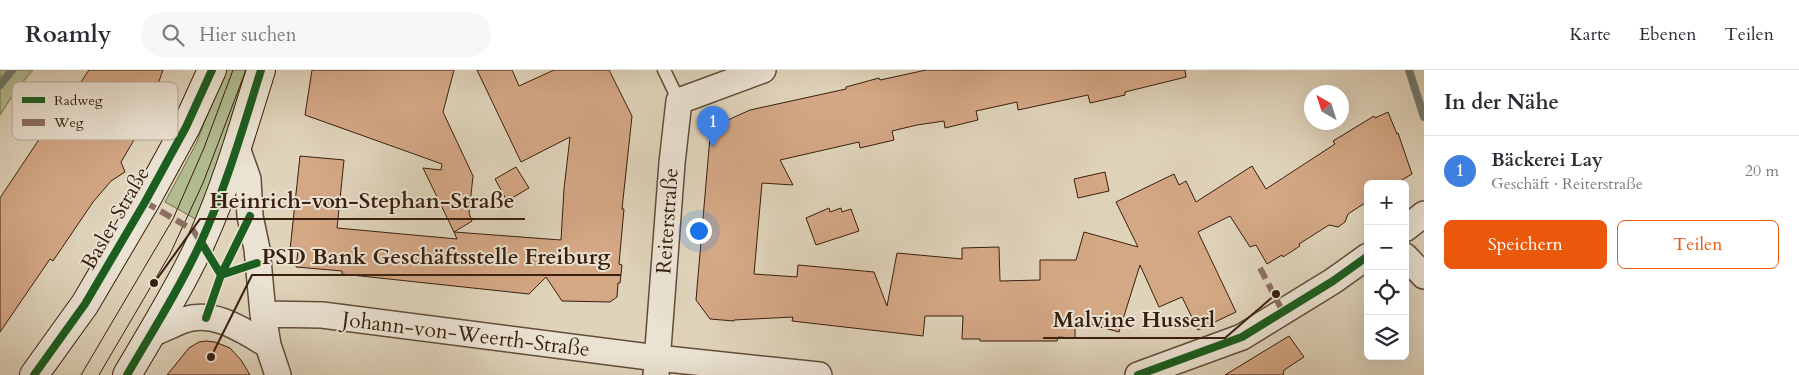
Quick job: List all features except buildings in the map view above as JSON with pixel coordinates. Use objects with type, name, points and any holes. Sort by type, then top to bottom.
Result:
[{"type":"main road","name":"Basler Straße","points":[[34,375],[84,304],[135,219],[186,127],[212,70]]},
{"type":"main road","points":[[127,375],[201,242],[237,148],[260,70]]},
{"type":"street","points":[[679,101],[763,70]]},
{"type":"street","name":"Reiterstraße","points":[[656,367],[672,162],[679,101]]},
{"type":"street","points":[[237,148],[248,179],[250,216],[257,249],[263,314],[268,344],[278,375]]},
{"type":"street","points":[[1409,226],[1424,214]]},
{"type":"street","points":[[1146,374],[1242,337],[1333,281],[1364,259]]},
{"type":"street","points":[[1409,260],[1424,276]]},
{"type":"street","name":"Johann-von-Weerth-Straße","points":[[263,314],[322,315],[656,367],[819,375]]},
{"type":"street","points":[[151,334],[185,320],[206,318],[228,322],[268,344]]},
{"type":"lane","points":[[664,70],[679,101]]},
{"type":"green space","points":[[0,70],[33,70],[23,82],[12,82],[12,96],[0,115]]},
{"type":"green space","points":[[225,70],[252,70],[201,222],[165,202],[196,144]]},
{"type":"waterway","points":[[0,85],[12,70]]},
{"type":"waterway","points":[[1409,70],[1424,117]]},
{"type":"tram line","points":[[81,375],[173,219],[204,148],[233,70]]},
{"type":"tram line","points":[[99,375],[170,254],[203,183],[246,70]]},
{"type":"marked path","points":[[145,202],[193,230],[202,244]]},
{"type":"marked path","points":[[1260,268],[1283,312]]},
{"type":"cycle path","points":[[34,375],[85,304],[145,202],[186,127],[212,70]]},
{"type":"cycle path","points":[[127,375],[175,293],[201,242],[226,179],[261,70]]},
{"type":"cycle path","points":[[206,318],[221,275],[250,216]]},
{"type":"cycle path","points":[[201,242],[221,275],[257,263]]},
{"type":"cycle path","points":[[1138,375],[1242,337],[1333,281],[1364,259]]},
{"type":"place","name":"Bäckerei Lay","points":[[713,147]]},
{"type":"place","name":"Heinrich-von-Stephan-Straße","points":[[154,283]]},
{"type":"place","name":"Malvine Husserl","points":[[1276,294]]},
{"type":"place","name":"PSD Bank Geschäftsstelle Freiburg","points":[[211,357]]}]
